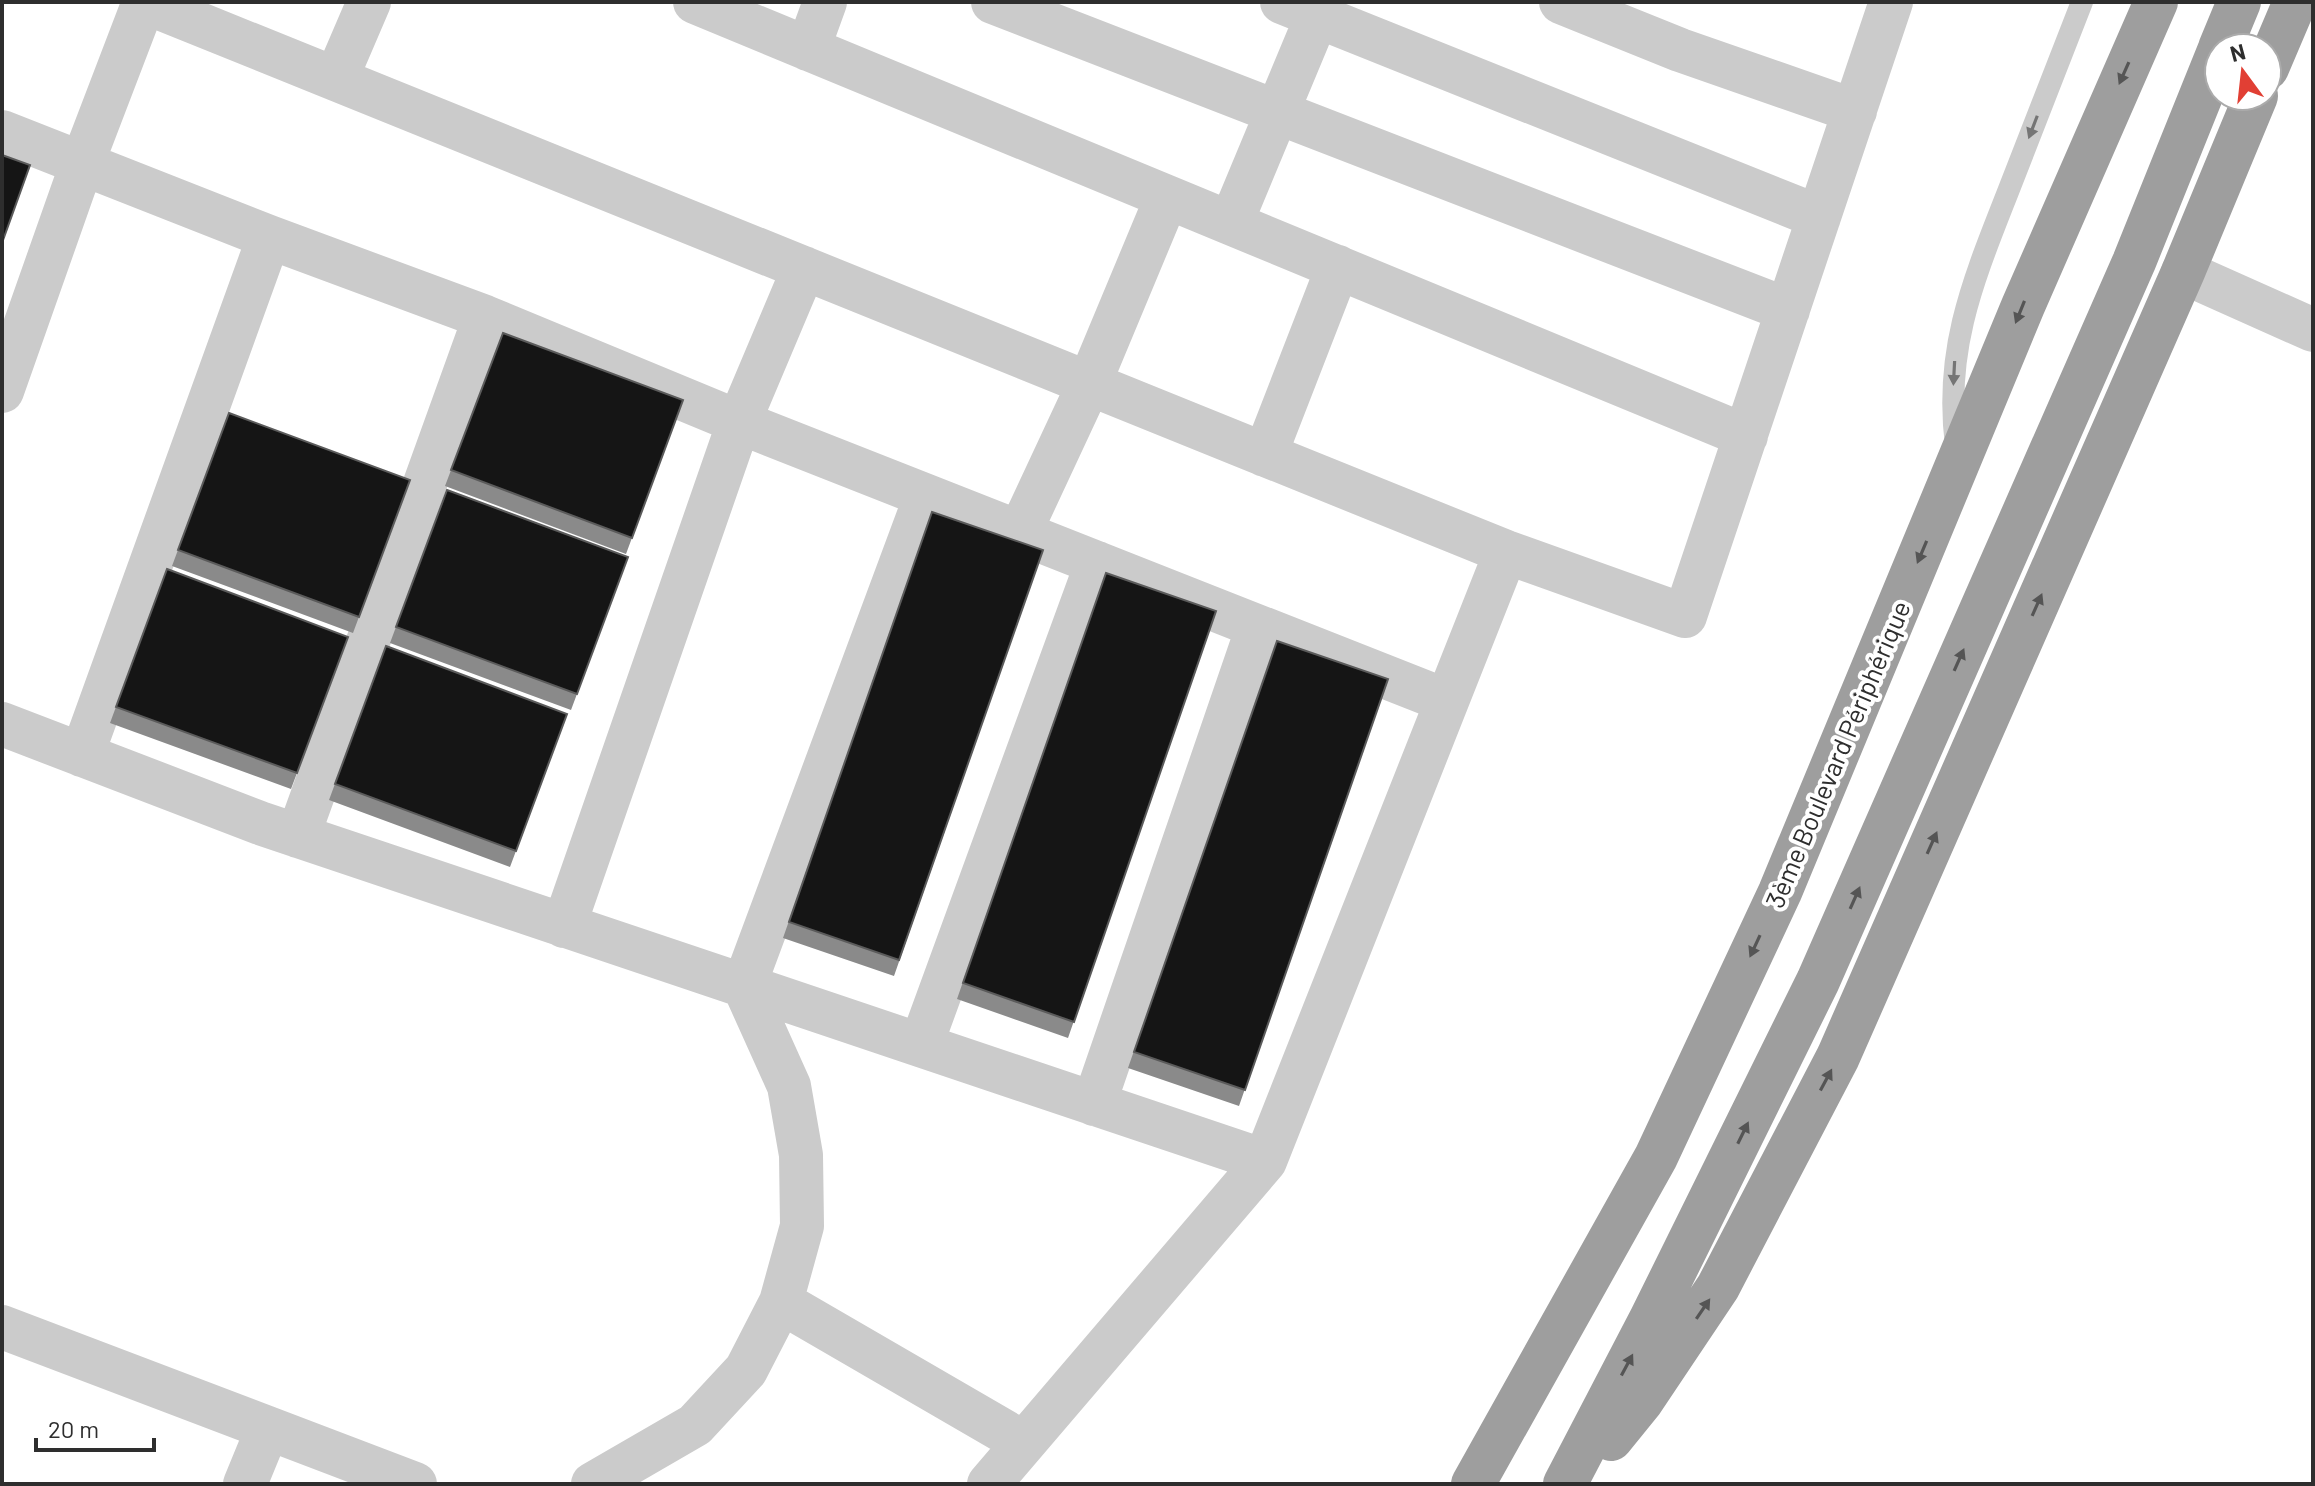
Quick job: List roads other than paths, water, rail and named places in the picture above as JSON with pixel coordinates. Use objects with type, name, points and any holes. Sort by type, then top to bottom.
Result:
[{"type":"highway","name":"3ème Boulevard Périphérique","points":[[1473,1484],[1656,1157],[1780,892],[2023,306],[2156,2]]},
{"type":"highway","points":[[2227,32],[2239,2]]},
{"type":"highway","points":[[2282,32],[2295,2]]},
{"type":"highway","points":[[1565,1484],[1651,1319],[1818,981],[2128,276],[2203,91]]},
{"type":"highway","points":[[1574,1484],[1641,1402],[1718,1287],[1838,1057],[2183,272],[2249,112]]},
{"type":"street","points":[[2,391],[82,164],[145,2],[1506,552],[1685,616],[1855,111],[1877,7]]},
{"type":"street","points":[[336,79],[369,2]]},
{"type":"street","points":[[695,2],[1746,436]]},
{"type":"street","points":[[808,49],[825,2]]},
{"type":"street","points":[[993,2],[1788,310]]},
{"type":"street","points":[[1561,2],[1680,50],[1855,111]]},
{"type":"street","points":[[1231,223],[1278,111],[1307,7],[1819,217]]},
{"type":"street","points":[[2,132],[269,237],[485,317],[739,422],[1447,701]]},
{"type":"street","points":[[1020,532],[1089,384],[1167,197]]},
{"type":"street","points":[[82,755],[269,237]]},
{"type":"street","points":[[1265,455],[1338,267]]},
{"type":"street","points":[[564,926],[739,422],[804,268]]},
{"type":"street","points":[[2183,272],[2313,330]]},
{"type":"street","points":[[298,836],[485,317]]},
{"type":"street","points":[[593,1484],[695,1425],[746,1370],[781,1302],[802,1226],[801,1155],[789,1086],[744,986],[926,496]]},
{"type":"street","points":[[989,1484],[1265,1161],[1506,552]]},
{"type":"street","points":[[921,1045],[1097,563]]},
{"type":"street","points":[[1094,1104],[1258,627]]},
{"type":"street","points":[[2,724],[298,836],[1265,1161]]},
{"type":"street","points":[[781,1302],[1024,1443]]},
{"type":"street","points":[[2,1327],[415,1484]]},
{"type":"street","points":[[245,1484],[268,1428]]},
{"type":"lane","points":[[1958,465],[1952,402],[1962,315],[2082,2]]}]
